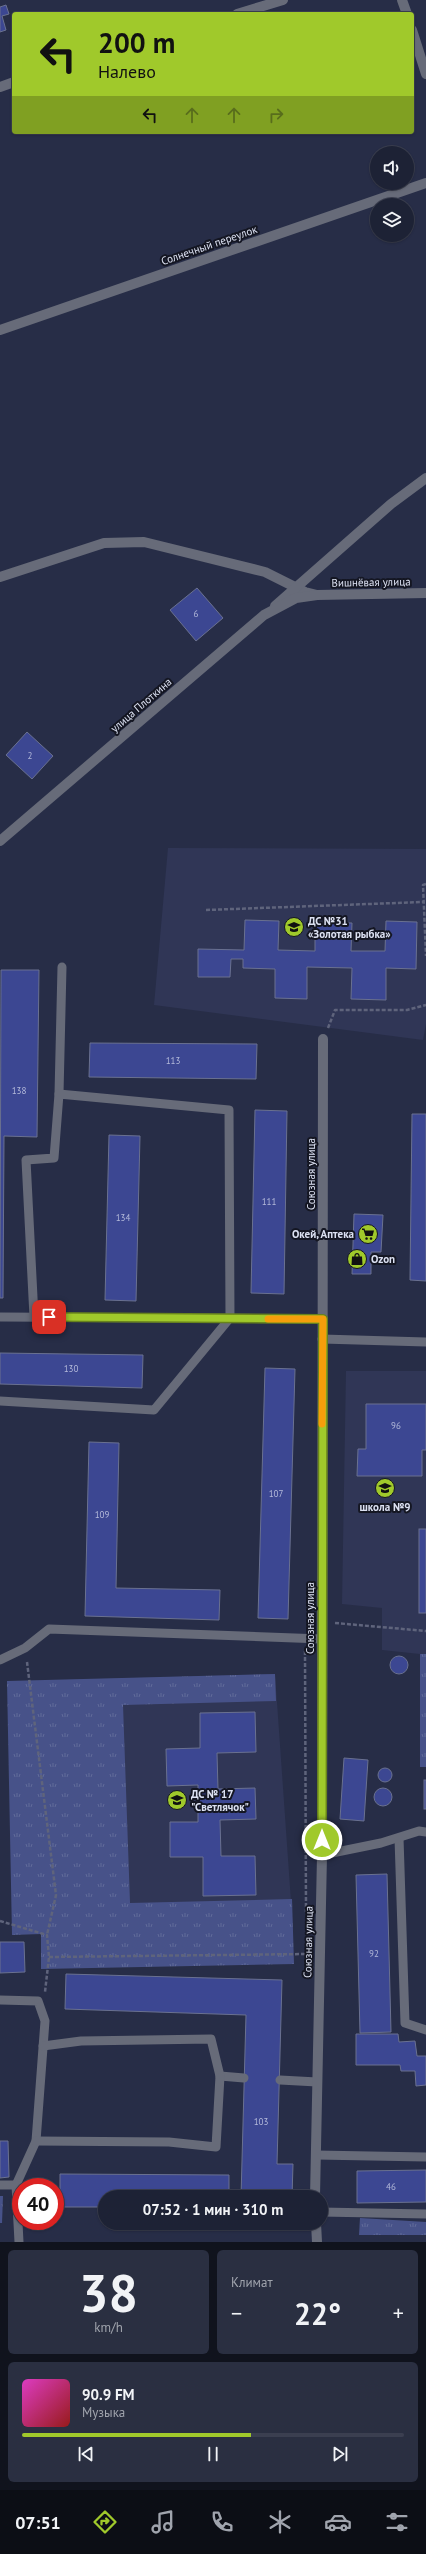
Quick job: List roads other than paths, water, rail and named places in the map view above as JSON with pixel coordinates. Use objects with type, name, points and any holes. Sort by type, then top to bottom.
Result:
[{"type":"street","points":[[244,12],[283,0]]},
{"type":"street","points":[[402,0],[406,12]]},
{"type":"street","points":[[414,36],[426,74]]},
{"type":"street","points":[[0,87],[12,83]]},
{"type":"street","name":"Солнечный переулок","points":[[0,330],[426,183]]},
{"type":"street","name":"улица Плоткина","points":[[0,841],[264,615],[298,588],[391,504],[426,478]]},
{"type":"street","points":[[0,576],[89,547],[126,541],[161,545],[265,572],[298,588]]},
{"type":"street","name":"Вишнёвая улица","points":[[298,588],[316,595]]},
{"type":"street","name":"Вишнёвая улица","points":[[264,615],[296,598],[316,595],[426,593]]},
{"type":"street","name":"Союзная улица","points":[[315,2190],[322,1855],[323,1039]]},
{"type":"street","points":[[316,2230],[317,2242]]},
{"type":"lane","points":[[34,1317],[26,1160],[54,1158],[59,1094],[62,967]]},
{"type":"lane","points":[[0,1401],[154,1410],[230,1318],[229,1110],[59,1094]]},
{"type":"lane","points":[[0,1317],[323,1319]]},
{"type":"lane","points":[[322,1339],[426,1342]]},
{"type":"lane","points":[[0,1660],[25,1648],[49,1629],[322,1640]]},
{"type":"lane","points":[[322,1855],[399,1838],[419,1831],[426,1832]]},
{"type":"lane","points":[[399,1838],[405,2023],[426,2030]]},
{"type":"lane","points":[[0,2000],[38,2001],[45,2021],[36,2141],[19,2178]]},
{"type":"lane","points":[[36,2141],[170,2142],[216,2147],[220,2076],[211,2039],[80,2041],[43,2046]]},
{"type":"lane","points":[[220,2076],[244,2078]]},
{"type":"lane","points":[[280,2080],[317,2082]]},
{"type":"lane","points":[[316,2155],[426,2157]]},
{"type":"lane","points":[[0,2185],[12,2185]]},
{"type":"lane","points":[[328,2212],[426,2214]]},
{"type":"lane","points":[[18,2230],[19,2242]]},
{"type":"place","name":"ДС №31 «Золотая рыбка»","points":[[294,927]]},
{"type":"place","name":"Окей, Аптека","points":[[368,1234]]},
{"type":"place","name":"Ozon","points":[[357,1259]]},
{"type":"place","name":"школа №9","points":[[385,1488]]},
{"type":"place","name":"ДС № 17 \"Светлячок\"","points":[[177,1800]]}]
